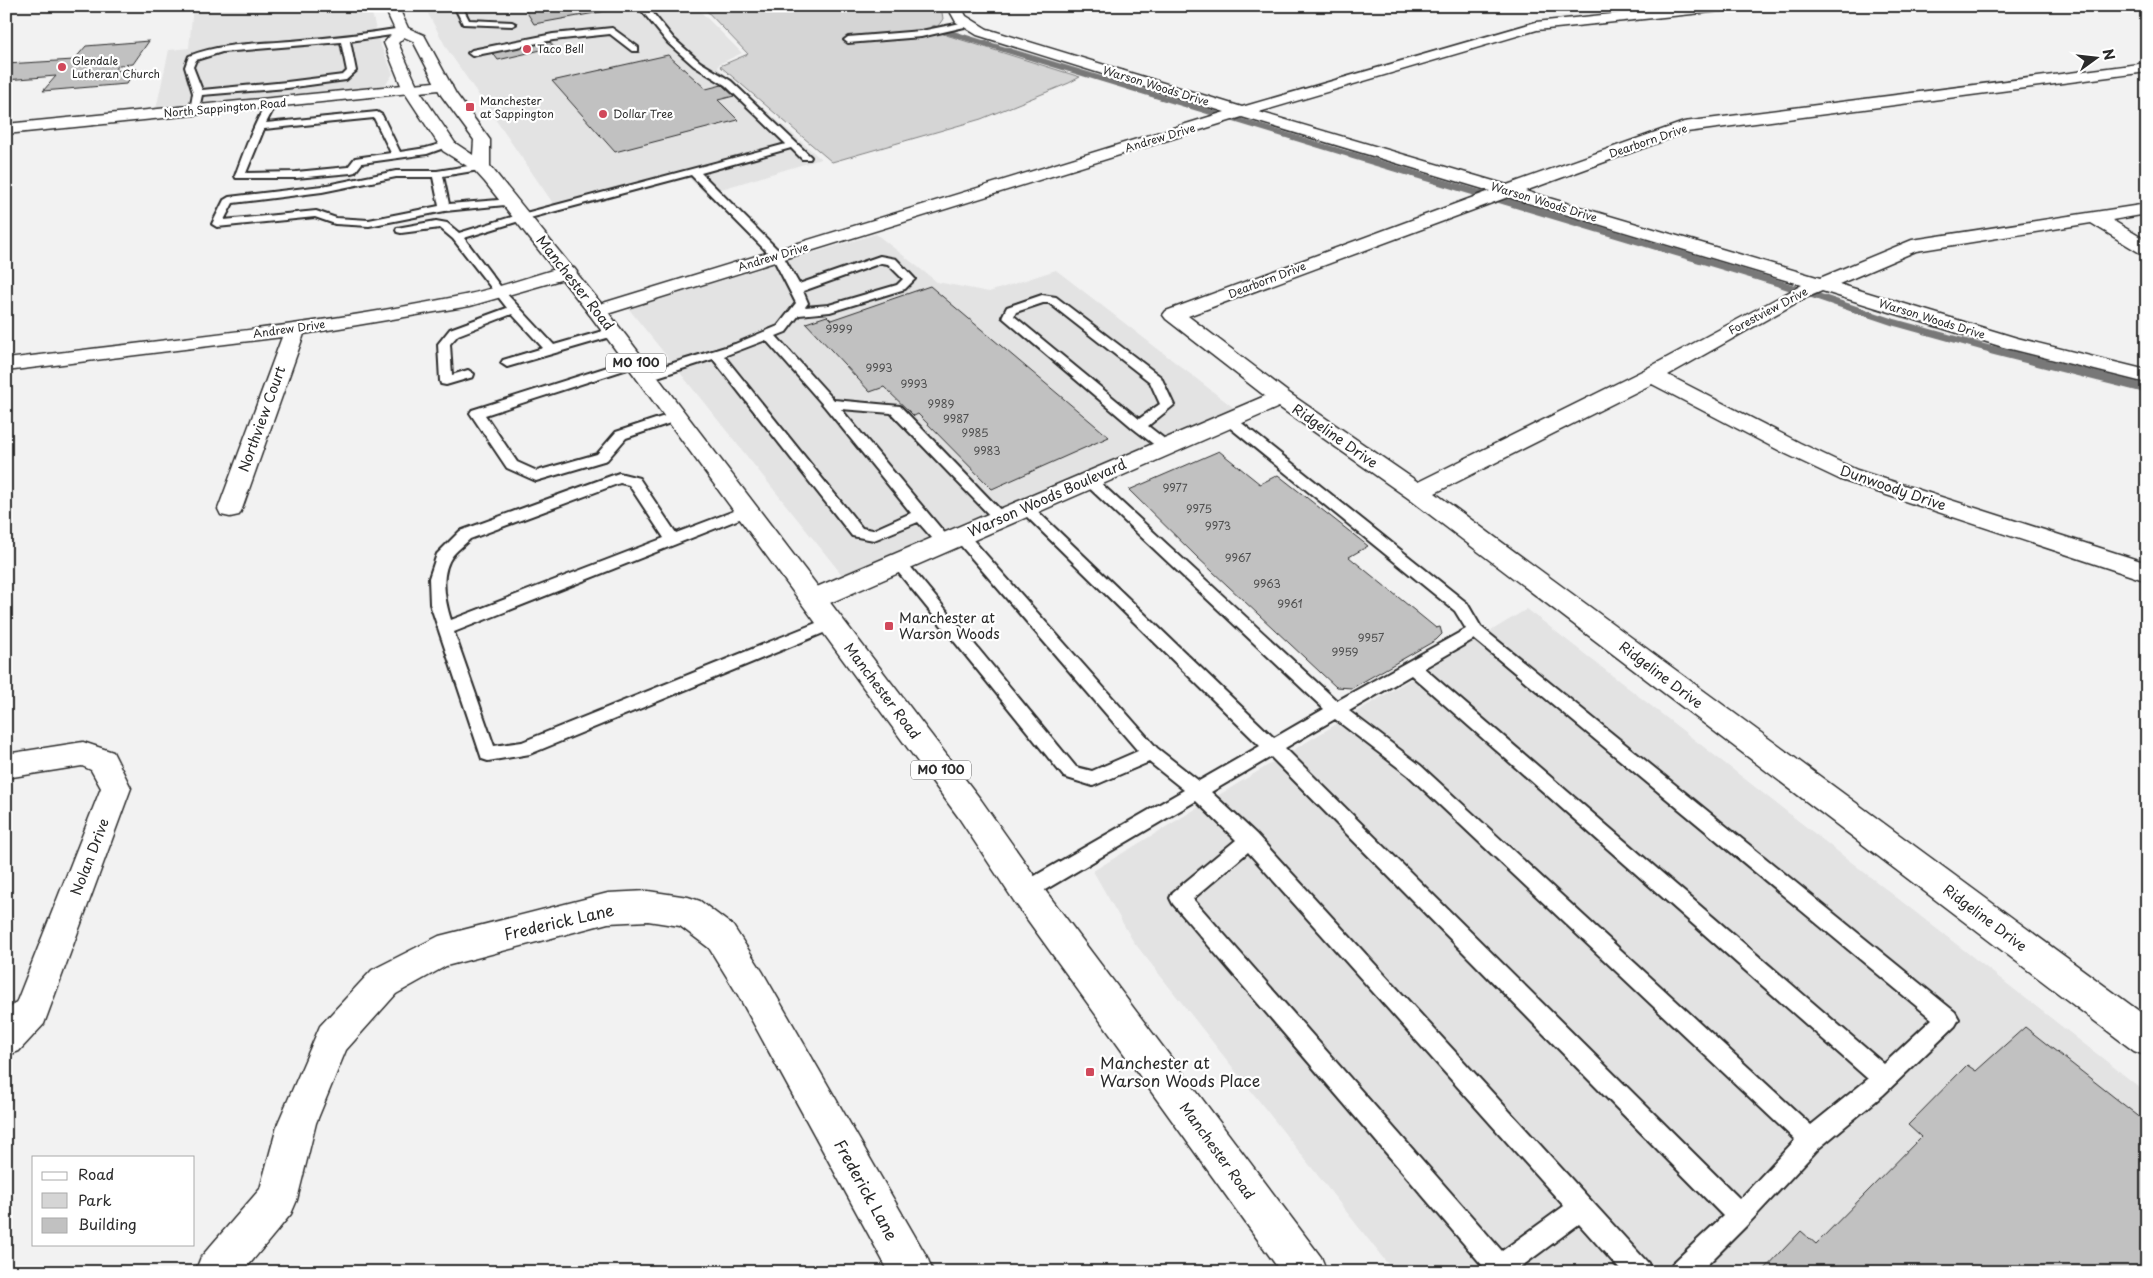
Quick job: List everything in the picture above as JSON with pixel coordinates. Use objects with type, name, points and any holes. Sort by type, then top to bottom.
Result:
[{"type":"street","points":[[391,6],[402,31],[419,38],[444,86],[482,140],[481,168]]},
{"type":"street","points":[[954,6],[956,14],[966,24]]},
{"type":"street","name":"Andrew Drive","points":[[598,311],[1232,115],[1536,26],[1731,6]]},
{"type":"street","name":"Warson Woods Drive","points":[[966,24],[982,32],[1232,115],[1504,193],[1809,289],[2010,343],[2147,377]]},
{"type":"street","name":"Manchester Road","points":[[402,31],[391,43],[411,90],[447,145],[481,168],[598,311],[970,809],[1026,892],[1306,1272]]},
{"type":"street","name":"Dearborn Drive","points":[[1173,315],[1684,126],[2147,67]]},
{"type":"street","name":"North Sappington Road","points":[[6,129],[444,86]]},
{"type":"street","name":"Forestview Drive","points":[[1417,492],[1652,375],[1809,289],[1912,246],[2147,209]]},
{"type":"street","points":[[2094,217],[2147,249]]},
{"type":"street","name":"Andrew Drive","points":[[6,365],[295,329],[423,309],[470,300],[567,272]]},
{"type":"street","name":"Ridgeline Drive","points":[[1173,315],[1281,398],[1417,492],[2147,1039]]},
{"type":"street","name":"Northview Court","points":[[230,509],[295,329]]},
{"type":"street","name":"Dunwoody Drive","points":[[1652,375],[1792,448],[1849,475],[2147,572]]},
{"type":"street","name":"Warson Woods Boulevard","points":[[814,599],[899,564],[1228,419],[1281,398]]},
{"type":"street","name":"Nolan Drive","points":[[6,766],[83,754],[102,761],[116,788],[31,1012],[6,1039]]},
{"type":"street","name":"Frederick Lane","points":[[216,1272],[277,1200],[297,1123],[333,1038],[384,982],[439,952],[608,908],[648,906],[688,912],[721,937],[750,983],[912,1272]]},
{"type":"lane","points":[[458,6],[466,22],[512,24]]},
{"type":"lane","points":[[642,6],[671,41],[698,64],[728,83],[806,158]]},
{"type":"lane","points":[[848,40],[921,34],[966,24]]},
{"type":"lane","points":[[195,111],[198,93],[189,67],[192,58],[198,55],[402,31]]},
{"type":"lane","points":[[472,53],[552,36],[612,31],[635,49]]},
{"type":"lane","points":[[198,93],[287,85],[346,77],[352,71],[345,39]]},
{"type":"lane","points":[[271,104],[240,176],[296,175],[351,170],[359,160],[447,145]]},
{"type":"lane","points":[[260,126],[377,115],[397,155]]},
{"type":"lane","points":[[325,209],[335,221],[369,223],[445,208],[516,209],[694,172],[792,145]]},
{"type":"lane","points":[[332,187],[325,209],[316,214],[217,224],[229,200],[332,187],[396,174],[437,174],[481,168]]},
{"type":"lane","points":[[677,416],[621,435],[602,456],[536,476],[512,465],[477,413],[641,369],[739,347],[782,329],[802,304],[778,256],[694,172]]},
{"type":"lane","points":[[437,174],[445,208]]},
{"type":"lane","points":[[457,237],[516,209]]},
{"type":"lane","points":[[401,230],[436,224],[442,225],[457,237],[499,292],[551,350]]},
{"type":"lane","points":[[795,312],[830,308],[901,287],[909,279],[892,261],[880,259],[796,289]]},
{"type":"lane","points":[[1139,426],[1167,405],[1156,380],[1052,300],[1042,299],[1011,310],[1008,317],[1139,426],[1166,446]]},
{"type":"lane","points":[[468,374],[446,381],[444,344],[454,332],[514,309]]},
{"type":"lane","points":[[507,363],[613,332]]},
{"type":"lane","points":[[768,335],[830,404],[920,515],[953,540],[1151,752],[1199,792],[1249,840],[1639,1272]]},
{"type":"lane","points":[[715,353],[857,532],[874,535],[920,515]]},
{"type":"lane","points":[[830,404],[895,409],[1001,519]]},
{"type":"lane","points":[[1228,419],[1461,607],[1475,632],[1948,1019],[1884,1079],[1810,1140],[1740,1216],[1682,1272]]},
{"type":"lane","points":[[673,540],[634,481],[619,478],[465,535],[446,554],[437,578],[438,604],[488,754],[524,750],[832,623]]},
{"type":"lane","points":[[1088,480],[1336,710],[1414,770],[1810,1140]]},
{"type":"lane","points":[[1025,507],[1272,748],[1740,1216]]},
{"type":"lane","points":[[445,629],[747,511]]},
{"type":"lane","points":[[899,564],[1070,772],[1093,779],[1151,752]]},
{"type":"lane","points":[[1026,892],[1336,710],[1475,632]]},
{"type":"lane","points":[[1412,667],[1884,1079]]},
{"type":"lane","points":[[1249,840],[1180,898],[1500,1267],[1581,1208]]},
{"type":"shaded area","points":[[193,6],[370,6],[379,41],[393,74],[386,84],[365,91],[156,109],[169,50],[189,48]]},
{"type":"shaded area","points":[[424,6],[695,6],[742,53],[719,64],[718,68],[821,159],[705,194],[689,178],[559,212],[447,49]]},
{"type":"shaded area","points":[[876,234],[937,282],[989,292],[1056,270],[1247,418],[855,591],[628,308]]},
{"type":"shaded area","points":[[1527,609],[2147,1093],[2147,1272],[1394,1272],[1133,941],[1093,871]]},
{"type":"green space","points":[[702,6],[941,6],[943,19],[938,26],[943,34],[1080,77],[981,119],[832,162],[720,66],[748,54]]},
{"type":"building","points":[[523,6],[615,6],[617,9],[534,24]]},
{"type":"building","name":"Taco Bell","points":[[547,39],[554,47],[498,60],[492,52]]},
{"type":"building","name":"Glendale Lutheran Church","points":[[149,41],[133,64],[119,65],[114,71],[137,69],[126,84],[43,91],[56,76],[6,80],[6,64],[74,60],[86,46]]},
{"type":"building","points":[[668,55],[706,89],[722,85],[734,96],[718,100],[738,120],[615,152],[552,81]]},
{"type":"building","points":[[930,286],[1109,437],[992,489],[918,414],[914,416],[884,387],[870,392],[806,323],[827,316],[831,320]]},
{"type":"building","points":[[1219,451],[1260,484],[1278,475],[1368,546],[1349,557],[1436,628],[1440,627],[1442,634],[1436,640],[1352,688],[1336,687],[1197,557],[1129,490]]},
{"type":"building","points":[[2025,1027],[2147,1123],[2147,1272],[1762,1272],[1801,1231],[1816,1244],[1921,1137],[1908,1125],[1967,1065],[1976,1071]]},
{"type":"waterway","points":[[934,28],[1355,156]]},
{"type":"waterway","points":[[1351,155],[1778,283],[1893,322],[1997,351]]},
{"type":"waterway","points":[[1992,350],[2147,389]]},
{"type":"place","name":"Taco Bell","points":[[527,49]]},
{"type":"place","name":"Glendale Lutheran Church","points":[[62,67]]},
{"type":"place","name":"Manchester at Sappington","points":[[470,107]]},
{"type":"place","name":"Dollar Tree","points":[[603,114]]},
{"type":"place","name":"Manchester at Warson Woods","points":[[889,626]]},
{"type":"place","name":"Manchester at Warson Woods Place","points":[[1090,1072]]}]
